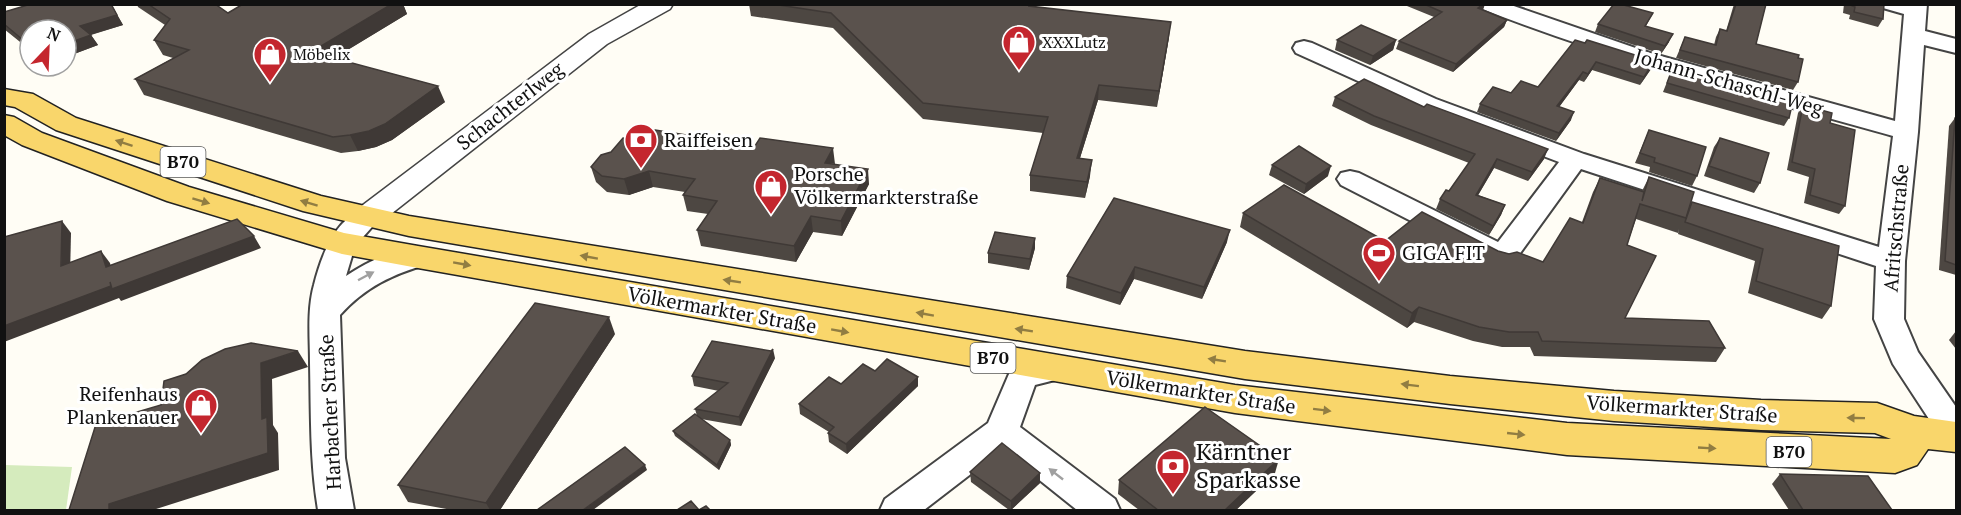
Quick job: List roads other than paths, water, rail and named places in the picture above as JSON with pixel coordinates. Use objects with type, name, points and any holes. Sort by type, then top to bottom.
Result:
[{"type":"main road","name":"Völkermarkter Straße","points":[[4,98],[22,100],[66,124],[314,204],[354,230],[418,257],[1056,369],[1235,399],[1567,439],[1895,457],[1901,456],[1909,449],[1912,431]]},
{"type":"main road","name":"Völkermarkter Straße","points":[[4,123],[32,139],[146,183],[354,230],[982,323],[1245,365],[1450,390],[1614,406],[1761,415],[1877,418],[1912,431],[1956,435]]},
{"type":"main road","points":[[1450,390],[1458,427]]},
{"type":"street","name":"Schachterlweg","points":[[354,230],[598,39],[661,4]]},
{"type":"street","name":"Johann-Schaschl-Weg","points":[[1486,4],[1538,25],[1628,54],[1906,132]]},
{"type":"street","name":"Afritschstraße","points":[[1909,14],[1906,132],[1891,261],[1889,319],[1904,356],[1956,435]]},
{"type":"street","points":[[1909,14],[1956,46]]},
{"type":"street","points":[[1304,48],[1428,104],[1575,159],[1891,261]]},
{"type":"street","points":[[1350,179],[1503,256],[1575,159]]},
{"type":"street","name":"Harbacher Straße","points":[[336,510],[328,458],[325,312],[328,286],[354,230]]},
{"type":"street","name":"Harbacher Straße","points":[[325,312],[355,282],[389,263],[418,257]]},
{"type":"street","points":[[898,510],[1002,431],[1023,375],[1056,369]]},
{"type":"street","points":[[1002,431],[1102,510]]},
{"type":"place","name":"XXXLutz","points":[[1019,71]]},
{"type":"place","name":"Möbelix","points":[[270,83]]},
{"type":"place","name":"Raiffeisen","points":[[641,169]]},
{"type":"place","name":"Porsche Völkermarkterstraße","points":[[771,215]]},
{"type":"place","name":"GIGA FIT","points":[[1379,282]]},
{"type":"place","name":"Reifenhaus Plankenauer","points":[[201,434]]},
{"type":"place","name":"Kärntner Sparkasse","points":[[1173,495]]}]
